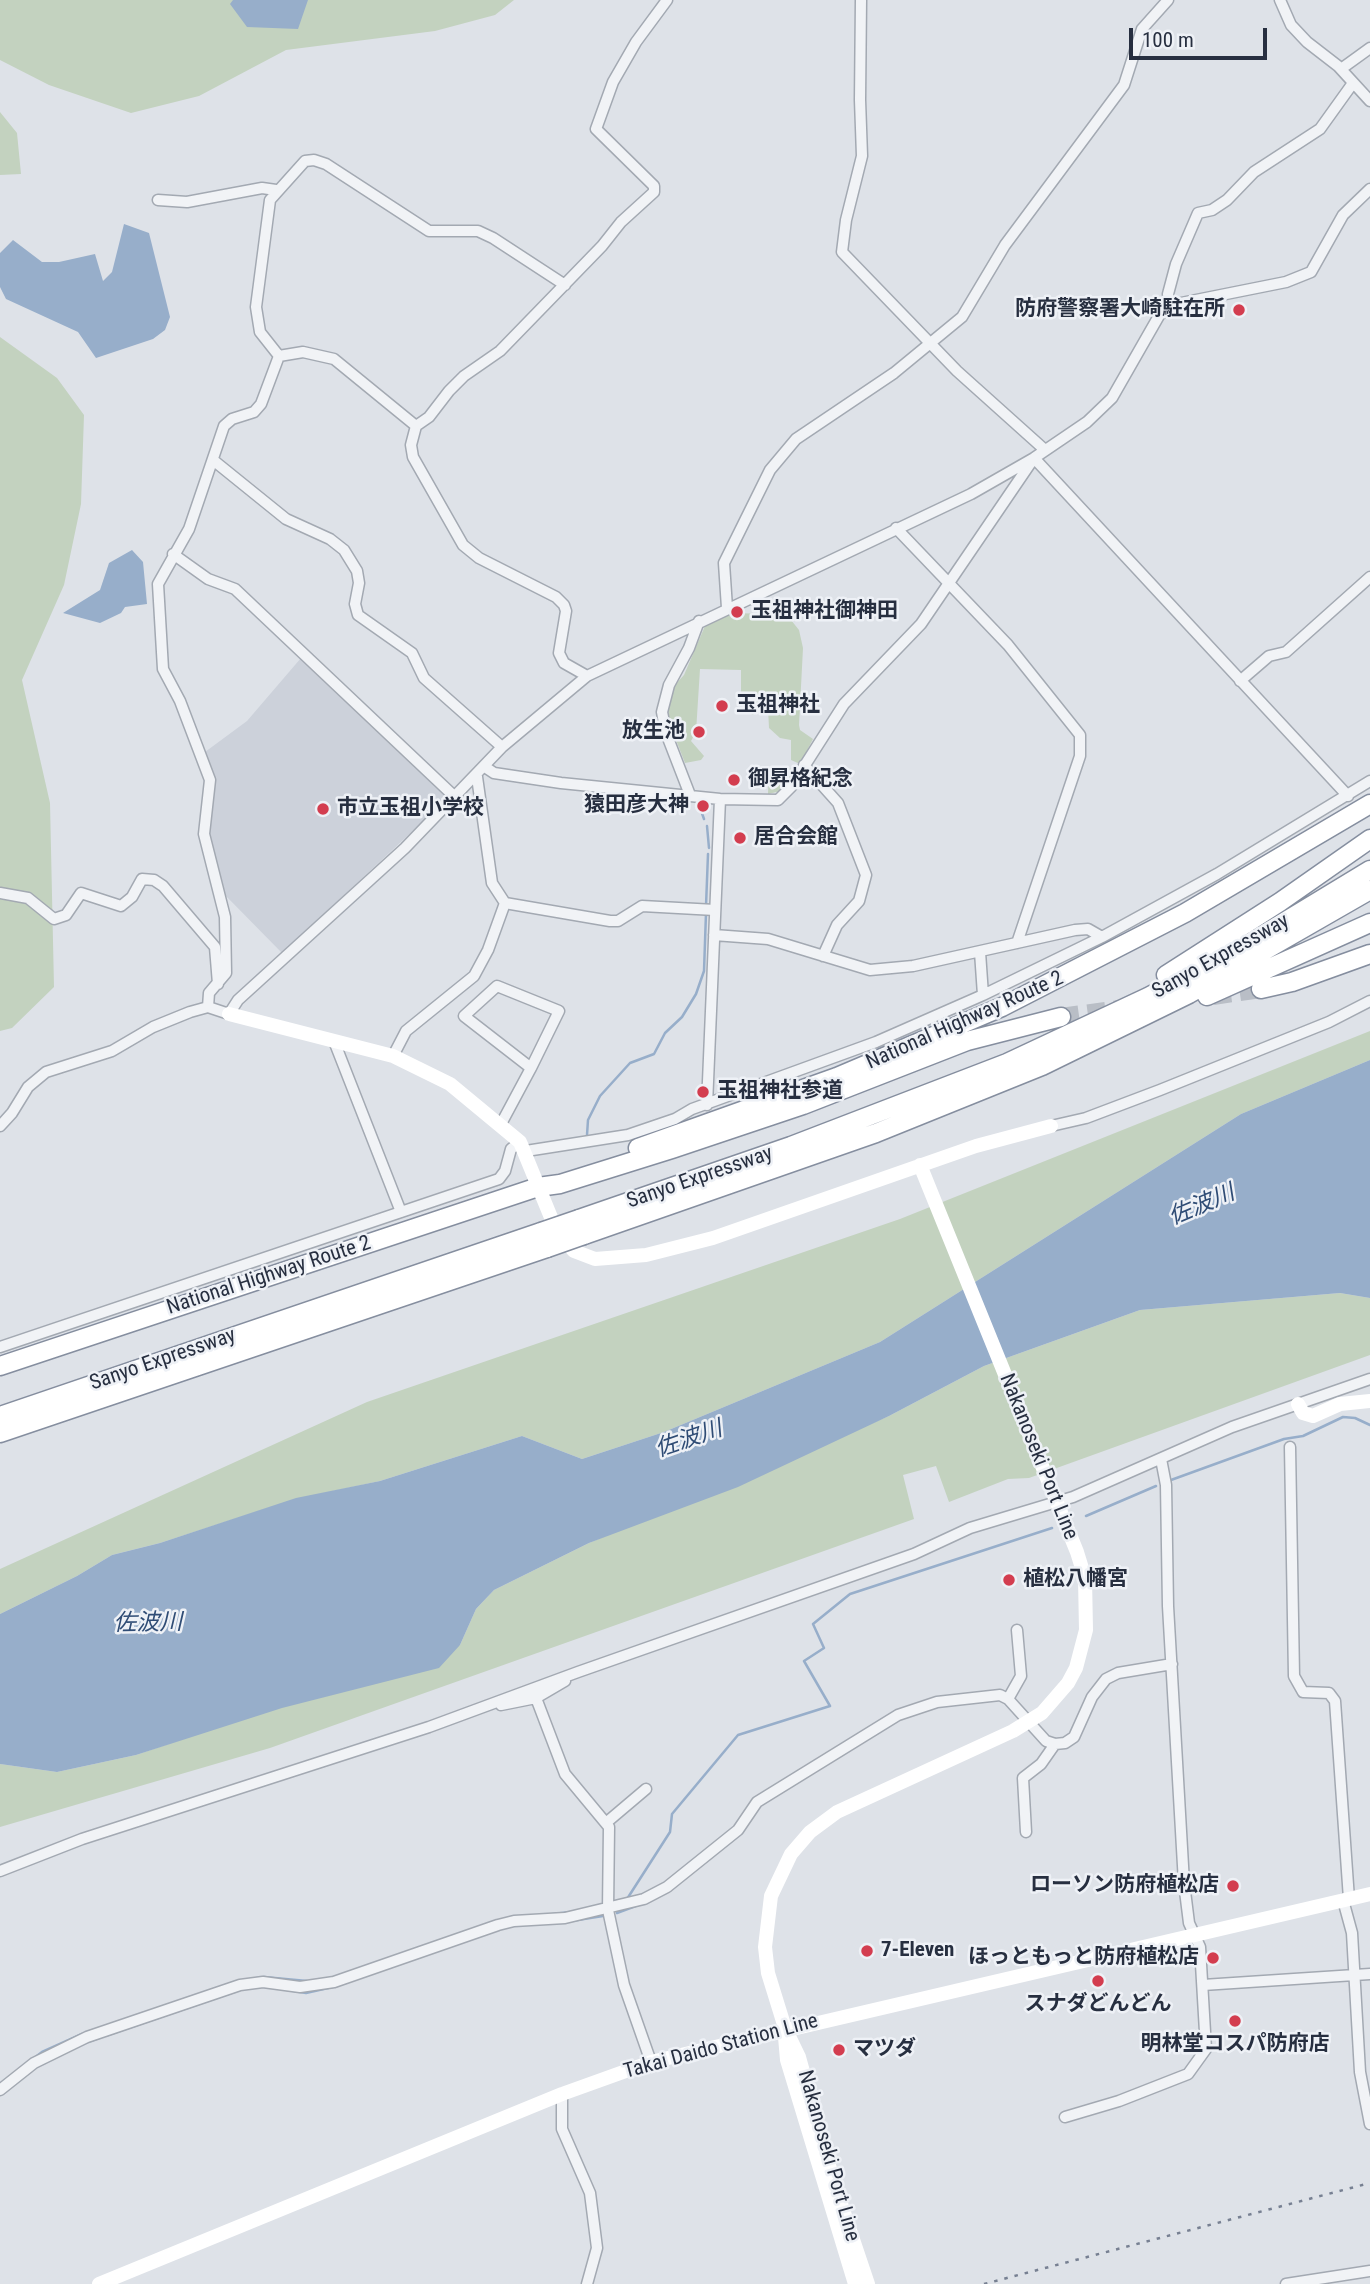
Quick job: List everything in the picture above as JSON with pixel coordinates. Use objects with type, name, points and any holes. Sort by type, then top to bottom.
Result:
[{"type":"highway","name":"National Highway Route 2","points":[[538,1187],[556,1176],[837,1077],[1002,1007],[1185,913],[1370,804]]},
{"type":"highway","points":[[1007,1063],[1200,955],[1370,839]]},
{"type":"highway","name":"Sanyo Expressway","points":[[582,1227],[1007,1063],[1148,997],[1248,944],[1370,870]]},
{"type":"highway","name":"Sanyo Expressway","points":[[0,1433],[544,1240],[876,1133],[964,1099],[1100,1039],[1241,966],[1370,890]]},
{"type":"highway","points":[[1100,1039],[1136,1030],[1370,923]]},
{"type":"highway","points":[[1261,989],[1292,982],[1370,954]]},
{"type":"highway","name":"National Highway Route 2","points":[[0,1366],[538,1187],[559,1184],[803,1105],[967,1041],[1061,1017]]},
{"type":"highway","name":"Sanyo Expressway","points":[[0,1416],[544,1240]]},
{"type":"main road","points":[[229,1014],[393,1056],[450,1084],[501,1124],[523,1146],[557,1232],[574,1251],[595,1259],[617,1259],[659,1251],[761,1224],[920,1165],[1051,1126]]},
{"type":"main road","name":"Nakanoseki Port Line","points":[[868,2284],[834,2183],[799,2057],[785,2028],[768,1973],[765,1947],[771,1896],[791,1854],[810,1832],[837,1812],[1028,1723],[1054,1702],[1076,1668],[1086,1630],[1085,1578],[1057,1502],[920,1165]]},
{"type":"main road","points":[[1298,1404],[1303,1413],[1313,1416],[1340,1404],[1370,1401]]},
{"type":"main road","name":"Takai Daido Station Line","points":[[99,2284],[562,2094],[651,2062],[785,2028],[1370,1894]]},
{"type":"main road","name":"Nakanoseki Port Line","points":[[785,2028],[787,2060],[855,2284]]},
{"type":"street","points":[[587,676],[564,663],[559,653],[566,611],[564,605],[556,597],[479,558],[463,545],[413,457],[411,445],[416,426],[429,418],[464,376],[500,351],[565,285],[621,222],[654,192],[654,186],[596,130],[613,82],[635,42],[667,0]]},
{"type":"street","points":[[861,0],[860,100],[863,156],[846,220],[842,253],[930,344],[1045,450]]},
{"type":"street","points":[[727,608],[724,563],[730,544],[783,453],[796,439],[884,380],[962,317],[1005,245],[1124,85],[1142,29],[1168,0]]},
{"type":"street","points":[[1280,0],[1291,24],[1307,42],[1341,69],[1370,101]]},
{"type":"street","points":[[1341,69],[1370,48]]},
{"type":"street","points":[[1170,307],[1168,294],[1176,264],[1198,213],[1212,210],[1227,201],[1254,172],[1320,129],[1353,83]]},
{"type":"street","points":[[279,356],[260,332],[256,307],[270,200],[276,190],[305,161],[326,163],[429,231],[478,231],[565,285]]},
{"type":"street","points":[[158,200],[187,202],[262,188],[276,190]]},
{"type":"street","points":[[0,1126],[12,1113],[28,1087],[47,1072],[112,1051],[153,1027],[208,1007],[229,1014],[238,1000],[456,798],[502,747],[587,676],[971,494],[1034,458],[1087,422],[1112,398],[1154,323],[1170,307],[1286,282],[1311,272],[1343,215],[1370,189]]},
{"type":"street","points":[[279,356],[303,352],[334,359],[416,426]]},
{"type":"street","points":[[208,1007],[209,993],[226,973],[225,917],[204,834],[209,780],[161,658],[158,584],[189,528],[223,426],[232,419],[254,412],[261,404],[279,356]]},
{"type":"street","points":[[485,768],[494,773],[561,783],[720,799],[778,800],[791,787],[844,704],[921,624],[1034,458]]},
{"type":"street","points":[[1034,458],[1348,796]]},
{"type":"street","points":[[213,460],[286,519],[330,538],[344,550],[357,570],[359,583],[355,604],[359,615],[412,653],[424,678],[502,747]]},
{"type":"street","points":[[896,528],[949,580],[1008,645],[1080,735],[1080,756],[1017,943]]},
{"type":"street","points":[[173,554],[208,579],[235,589],[456,798]]},
{"type":"street","points":[[1240,681],[1269,656],[1286,652],[1370,577]]},
{"type":"street","points":[[690,795],[666,733],[662,712],[669,685],[689,648],[699,621]]},
{"type":"street","points":[[804,765],[838,803],[866,875],[859,901],[838,925],[823,956]]},
{"type":"street","points":[[477,776],[492,883],[505,903],[618,922],[642,906],[715,910]]},
{"type":"street","points":[[0,1347],[499,1179],[505,1171],[511,1149],[628,1135],[876,1042],[983,995],[1102,937],[1370,781]]},
{"type":"street","points":[[707,1105],[720,799]]},
{"type":"street","points":[[0,893],[29,898],[54,919],[66,915],[81,893],[121,906],[132,897],[142,878],[154,880],[163,886],[215,947],[218,984]]},
{"type":"street","points":[[393,1056],[406,1031],[474,976],[488,950],[505,903]]},
{"type":"street","points":[[714,934],[768,939],[870,970],[980,952],[1075,930],[1088,929],[1102,937]]},
{"type":"street","points":[[980,952],[983,995]]},
{"type":"street","points":[[501,1124],[531,1068],[559,1011],[497,986],[464,1016],[531,1068]]},
{"type":"street","points":[[1051,1126],[1086,1118],[1160,1090],[1295,1037],[1370,1001]]},
{"type":"street","points":[[334,1041],[401,1212]]},
{"type":"street","points":[[0,1871],[82,1839],[429,1727],[573,1673],[914,1554],[999,1516],[1057,1502],[1221,1431],[1370,1379]]},
{"type":"street","points":[[1290,1447],[1294,1676],[1303,1692],[1329,1693],[1335,1701],[1346,1900],[1356,1974],[1360,2072],[1370,2124]]},
{"type":"street","points":[[1065,2117],[1119,2101],[1188,2074],[1206,2049],[1200,1947],[1194,1934],[1184,1883],[1166,1485],[1161,1459]]},
{"type":"street","points":[[1008,1699],[1021,1676],[1017,1630]]},
{"type":"street","points":[[1026,1832],[1023,1778],[1041,1764],[1055,1744],[1074,1737],[1092,1697],[1107,1679],[1118,1674],[1172,1664]]},
{"type":"street","points":[[492,1703],[501,1705],[536,1698],[573,1673]]},
{"type":"street","points":[[0,2090],[34,2063],[87,2037],[240,1985],[263,1982],[315,1986],[506,1923],[565,1918],[608,1910],[644,1899],[667,1887],[738,1830],[757,1802],[898,1715],[937,1702],[988,1694],[1008,1699],[1046,1741],[1055,1744]]},
{"type":"street","points":[[536,1698],[565,1774],[607,1822],[608,1910],[624,1985],[651,2062]]},
{"type":"street","points":[[607,1822],[646,1789]]},
{"type":"street","points":[[1203,1985],[1370,1974]]},
{"type":"street","points":[[562,2094],[562,2129],[590,2193],[597,2248],[587,2284]]},
{"type":"street","points":[[1286,2284],[1370,2271]]},
{"type":"shaded area","name":"市立玉祖小学校","points":[[301,658],[448,798],[282,953],[224,894],[209,839],[213,778],[205,752],[247,721]]},
{"type":"green space","points":[[0,0],[514,0],[495,15],[435,31],[286,50],[199,96],[131,113],[49,85],[0,60]]},
{"type":"green space","points":[[0,112],[17,133],[21,174],[0,175]]},
{"type":"green space","points":[[0,337],[57,378],[84,415],[81,504],[64,585],[22,680],[50,803],[54,987],[12,1028],[0,1031]]},
{"type":"green space","points":[[730,613],[772,614],[791,620],[799,630],[803,648],[799,725],[800,730],[813,739],[800,764],[791,760],[791,740],[780,738],[769,728],[768,708],[758,708],[753,715],[745,711],[749,698],[741,697],[741,670],[700,669],[696,732],[691,741],[704,756],[701,760],[685,763],[667,717],[673,687],[684,675],[705,626]]},
{"type":"green space","points":[[783,766],[791,769],[793,776],[781,791],[768,794],[769,767]]},
{"type":"green space","points":[[1370,1031],[1370,1060],[1241,1114],[880,1342],[664,1432],[582,1459],[522,1436],[380,1481],[296,1499],[160,1543],[112,1555],[77,1576],[0,1614],[0,1569],[367,1402],[900,1219]]},
{"type":"green space","points":[[1340,1293],[1370,1298],[1370,1355],[1029,1478],[1008,1479],[949,1502],[936,1466],[903,1475],[914,1519],[270,1748],[0,1827],[0,1764],[57,1772],[136,1755],[460,1645],[476,1609],[494,1590],[589,1543],[889,1416],[984,1366],[1140,1310]]},
{"type":"water","points":[[233,0],[308,0],[298,29],[247,27],[230,4]]},
{"type":"water","points":[[124,224],[149,233],[170,317],[165,330],[153,339],[96,358],[78,332],[6,299],[0,287],[0,253],[13,240],[42,262],[59,262],[95,254],[103,281],[112,272]]},
{"type":"water","points":[[132,550],[143,562],[147,604],[125,607],[121,613],[100,623],[63,613],[100,590],[109,563]]},
{"type":"water","name":"佐波川","points":[[1370,1060],[1370,1298],[1340,1293],[1140,1310],[984,1366],[889,1416],[738,1487],[589,1543],[494,1590],[476,1609],[460,1645],[439,1668],[282,1708],[136,1755],[57,1772],[0,1764],[0,1614],[77,1576],[112,1555],[160,1543],[296,1498],[380,1481],[522,1436],[582,1459],[664,1432],[880,1342],[1241,1114]]},
{"type":"waterway","points":[[698,802],[704,819]]},
{"type":"waterway","points":[[707,826],[709,848]]},
{"type":"waterway","points":[[706,906],[708,854]]},
{"type":"waterway","points":[[587,1135],[588,1120],[600,1096],[630,1063],[654,1054],[665,1033],[682,1017],[696,994],[704,971],[706,913]]},
{"type":"waterway","points":[[1171,1480],[1284,1439],[1303,1436],[1343,1417],[1355,1418],[1370,1425]]},
{"type":"waterway","points":[[1086,1516],[1156,1486]]},
{"type":"waterway","points":[[627,1899],[670,1832],[672,1814],[738,1735],[830,1706],[804,1661],[824,1648],[813,1624],[850,1594],[1052,1528]]},
{"type":"waterway","points":[[617,1913],[641,1904]]},
{"type":"waterway","points":[[497,1921],[570,1912]]},
{"type":"waterway","points":[[565,1922],[603,1916]]},
{"type":"waterway","points":[[238,1981],[264,1977],[307,1981]]},
{"type":"waterway","points":[[275,1988],[306,1993],[337,1986]]},
{"type":"waterway","points":[[108,2035],[234,1992]]},
{"type":"waterway","points":[[0,2084],[42,2052],[82,2034]]},
{"type":"waterway","points":[[85,2043],[99,2038]]},
{"type":"tunnel","points":[[1213,996],[1261,989]]},
{"type":"tunnel","points":[[1061,1017],[1119,1009]]},
{"type":"railway","points":[[984,2284],[1370,2183]]},
{"type":"place","name":"防府警察署大崎駐在所","points":[[1239,310]]},
{"type":"place","name":"玉祖神社御神田","points":[[737,612]]},
{"type":"place","name":"玉祖神社","points":[[722,706]]},
{"type":"place","name":"放生池","points":[[699,732]]},
{"type":"place","name":"御昇格紀念","points":[[734,780]]},
{"type":"place","name":"猿田彦大神","points":[[703,806]]},
{"type":"place","name":"市立玉祖小学校","points":[[323,809]]},
{"type":"place","name":"居合会館","points":[[740,838]]},
{"type":"place","name":"玉祖神社参道","points":[[703,1092]]},
{"type":"place","name":"植松八幡宮","points":[[1009,1580]]},
{"type":"place","name":"ローソン防府植松店","points":[[1233,1886]]},
{"type":"place","name":"7-Eleven","points":[[867,1951]]},
{"type":"place","name":"ほっともっと防府植松店","points":[[1213,1958]]},
{"type":"place","name":"スナダどんどん","points":[[1098,1981]]},
{"type":"place","name":"明林堂コスパ防府店","points":[[1235,2021]]},
{"type":"place","name":"マツダ","points":[[839,2050]]}]
